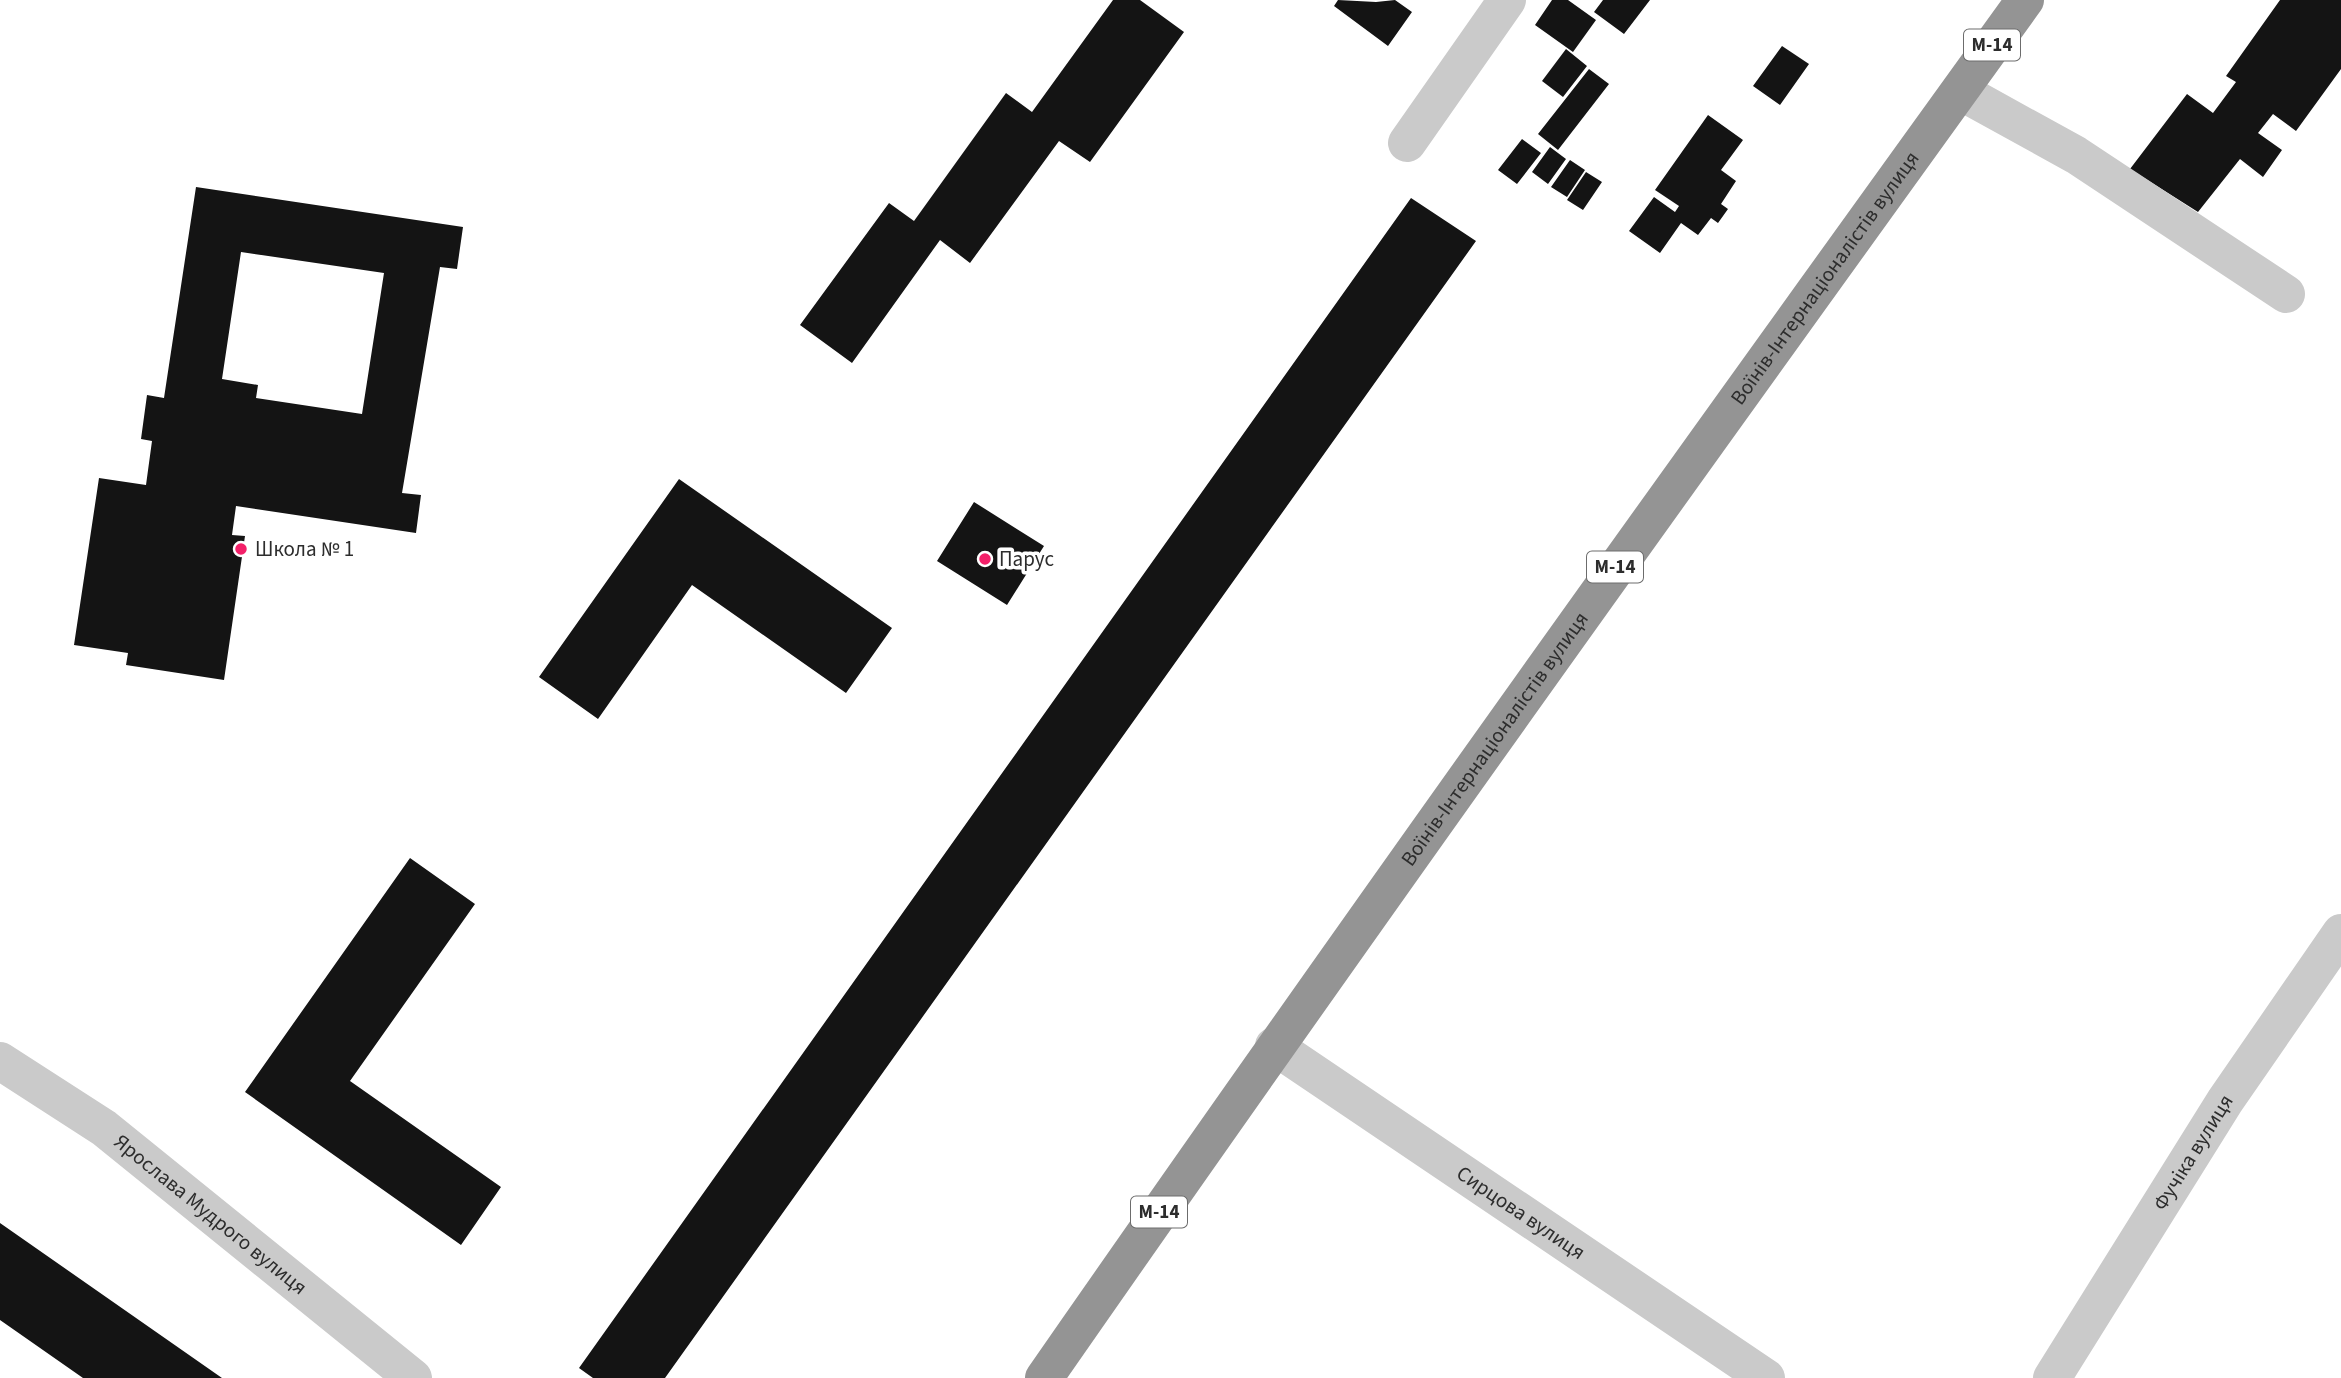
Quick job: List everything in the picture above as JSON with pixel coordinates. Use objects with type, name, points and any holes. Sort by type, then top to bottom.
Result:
[{"type":"highway","name":"Воїнів-Інтернаціоналістів вулиця","points":[[1044,1378],[1275,1046],[1708,438],[2025,0]]},
{"type":"street","points":[[1407,143],[1507,0]]},
{"type":"street","points":[[1959,91],[2076,155],[2286,294]]},
{"type":"street","name":"Фучіка вулиця","points":[[2053,1378],[2225,1101],[2341,933]]},
{"type":"street","name":"Сирцова вулиця","points":[[1275,1046],[1766,1378]]},
{"type":"street","name":"Ярослава Мудрого вулиця","points":[[0,1061],[103,1128],[413,1378]]},
{"type":"building","points":[[1113,0],[1140,0],[1184,32],[1090,162],[1059,141],[970,263],[940,240],[852,363],[800,325],[889,203],[914,221],[1006,93],[1032,112]]},
{"type":"building","points":[[1338,0],[1395,0],[1412,12],[1388,46],[1334,6]]},
{"type":"building","points":[[1552,0],[1568,0],[1596,20],[1573,52],[1535,25]]},
{"type":"building","points":[[1603,0],[1650,0],[1624,34],[1594,12]]},
{"type":"building","points":[[2280,0],[2341,0],[2341,69],[2296,131],[2273,114],[2258,133],[2282,150],[2263,177],[2240,159],[2198,212],[2130,169],[2187,94],[2213,113],[2236,82],[2226,76]]},
{"type":"building","points":[[1782,46],[1809,64],[1780,105],[1753,86]]},
{"type":"building","points":[[1566,49],[1587,66],[1563,97],[1542,81]]},
{"type":"building","points":[[1589,69],[1609,84],[1558,150],[1538,134]]},
{"type":"building","points":[[1708,115],[1743,140],[1721,170],[1736,181],[1721,204],[1728,209],[1718,223],[1711,218],[1698,235],[1681,223],[1660,253],[1629,231],[1654,197],[1675,212],[1679,206],[1655,190]]},
{"type":"building","points":[[1522,139],[1541,153],[1517,184],[1498,170]]},
{"type":"building","points":[[1550,147],[1566,159],[1548,184],[1532,172]]},
{"type":"building","points":[[1570,160],[1585,170],[1567,197],[1551,187]]},
{"type":"building","points":[[1586,172],[1602,182],[1583,210],[1567,200]]},
{"type":"building","points":[[196,187],[463,227],[457,269],[440,267],[402,493],[421,495],[416,533],[236,506],[232,535],[245,536],[224,680],[126,665],[128,653],[74,645],[99,478],[146,485],[152,441],[141,439],[147,395],[164,398]],"holes":[[[241,252],[384,273],[362,414],[256,398],[258,385],[222,379]]]},
{"type":"building","points":[[1411,198],[1476,241],[665,1378],[593,1378],[579,1368]]},
{"type":"building","points":[[679,479],[892,628],[846,693],[692,585],[598,719],[539,677]]},
{"type":"building","points":[[974,502],[1044,546],[1007,605],[937,561]]},
{"type":"building","points":[[410,858],[475,904],[350,1081],[501,1187],[461,1245],[245,1092]]},
{"type":"building","points":[[0,1223],[222,1378],[83,1378],[0,1320]]},
{"type":"place","name":"Школа № 1","points":[[241,549]]},
{"type":"place","name":"Парус","points":[[985,559]]}]
